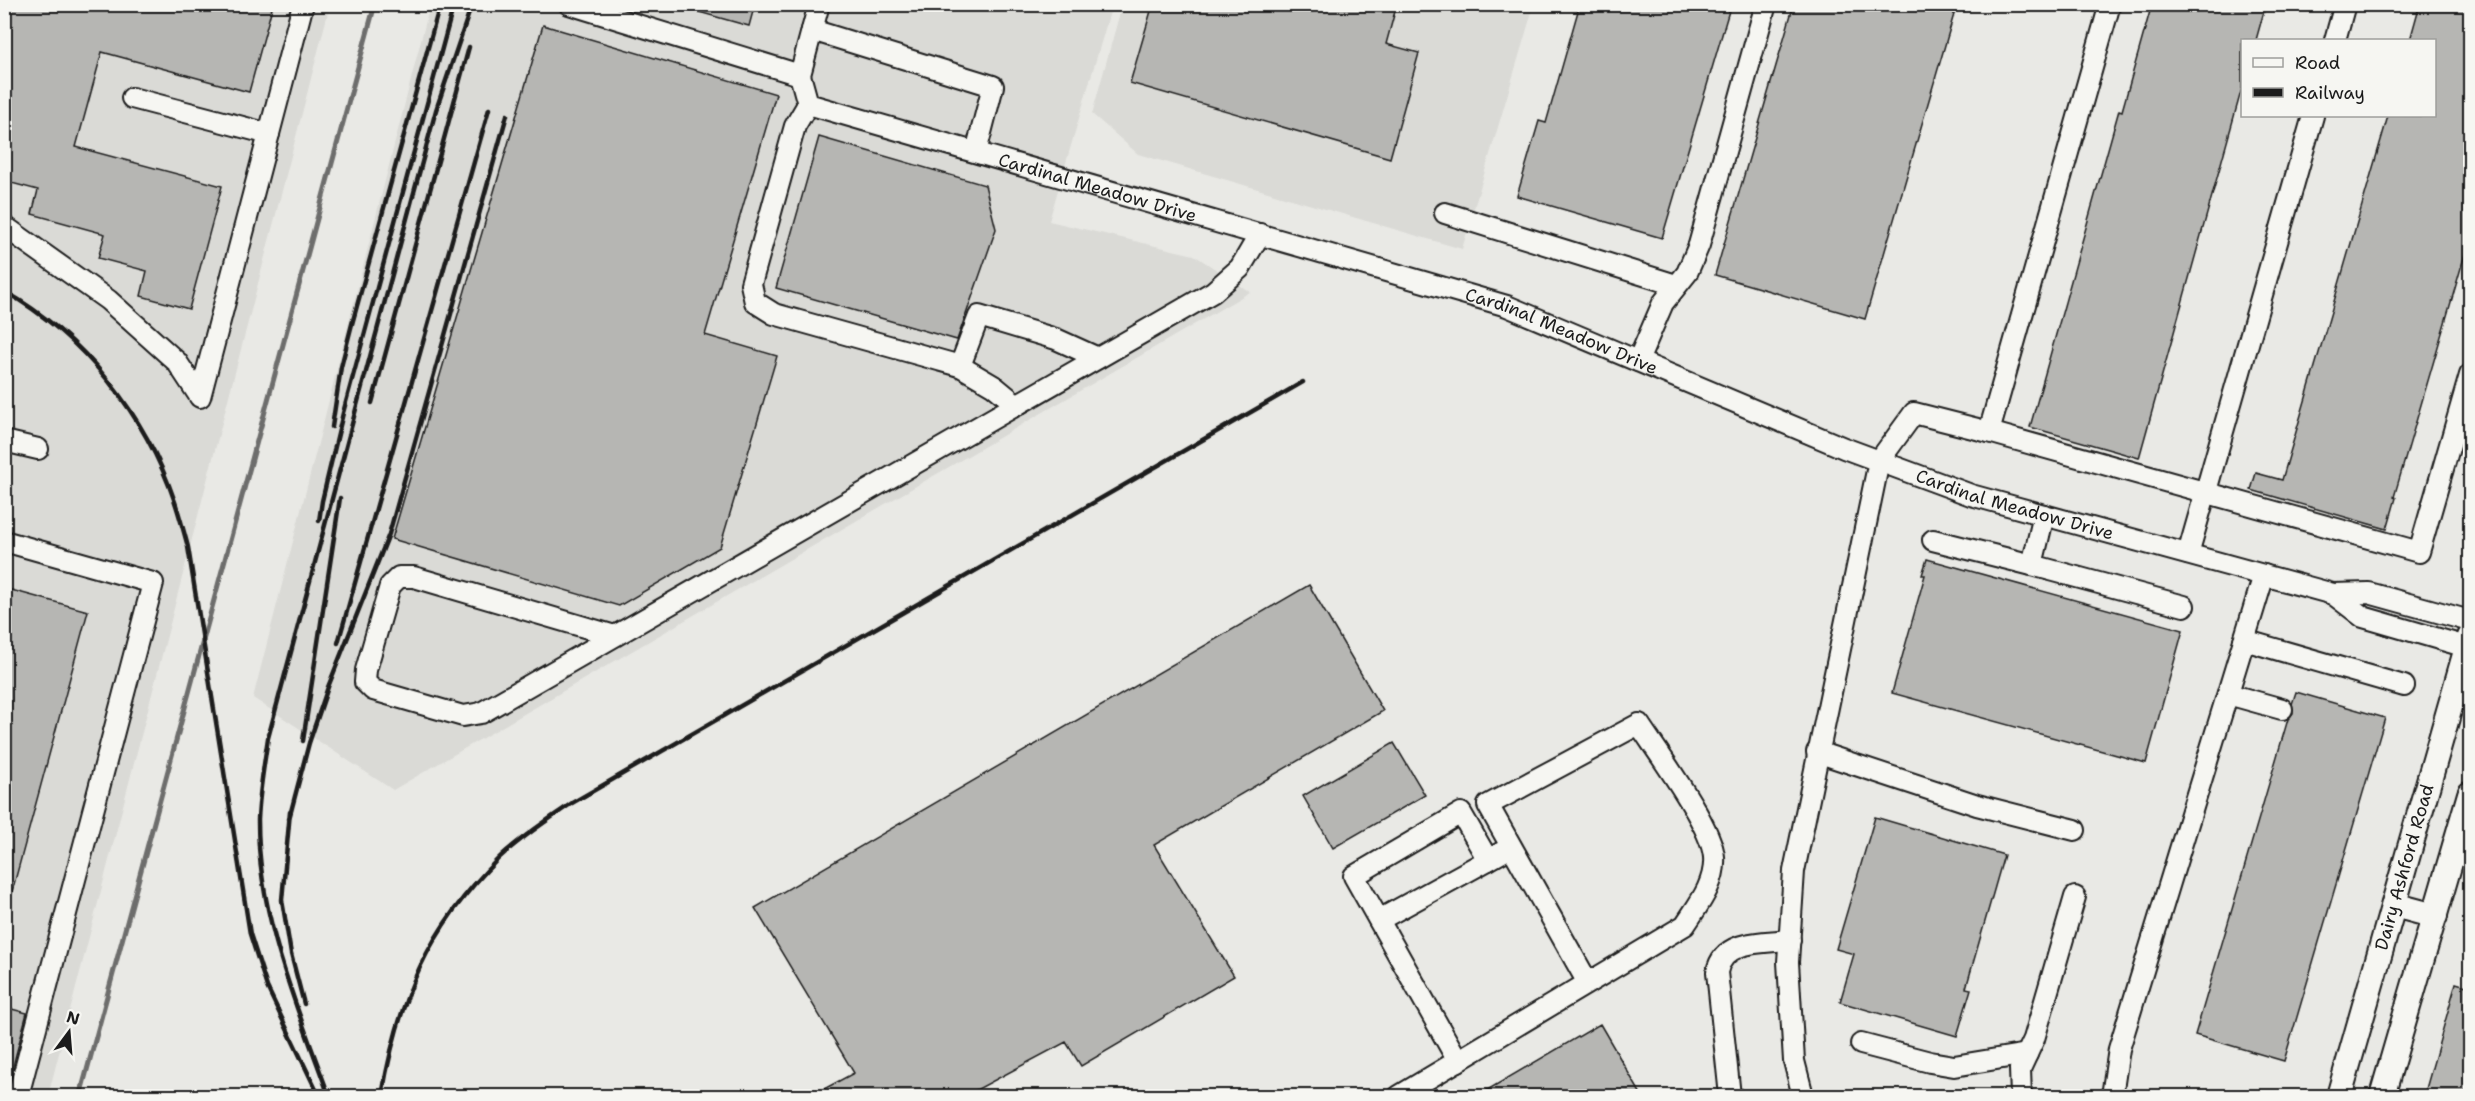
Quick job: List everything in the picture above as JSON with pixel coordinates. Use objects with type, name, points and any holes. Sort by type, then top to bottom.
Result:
[{"type":"main road","name":"Dairy Ashford Road","points":[[2339,1096],[2469,645]]},
{"type":"main road","points":[[2382,1096],[2470,794]]},
{"type":"main road","points":[[2394,905],[2435,916]]},
{"type":"street","points":[[4,226],[108,300],[177,362],[200,398],[303,4]]},
{"type":"street","points":[[569,4],[800,75]]},
{"type":"street","points":[[819,4],[800,75],[808,104],[795,126],[751,284],[755,302],[774,314],[960,366],[994,386],[1017,405]]},
{"type":"street","points":[[1638,361],[1663,303],[1687,273],[1699,245],[1766,4]]},
{"type":"street","points":[[1989,432],[2110,4]]},
{"type":"street","points":[[2335,39],[2345,4]]},
{"type":"street","points":[[812,30],[993,86],[976,152]]},
{"type":"street","points":[[132,98],[269,134]]},
{"type":"street","name":"Cardinal Meadow Drive","points":[[808,104],[1507,306],[1844,448],[1971,495],[2333,594],[2369,593],[2470,621]]},
{"type":"street","points":[[2188,554],[2313,117]]},
{"type":"street","points":[[1445,213],[1676,285]]},
{"type":"street","points":[[615,636],[414,577],[399,577],[390,586],[366,670],[365,682],[373,690],[463,716],[481,713],[615,636],[1017,405],[1213,292],[1240,268],[1260,234]]},
{"type":"street","points":[[960,366],[978,316],[1056,339],[1098,358]]},
{"type":"street","points":[[1803,1096],[1794,1061],[1788,962],[1794,871],[1879,461],[1914,413],[2419,552],[2470,375]]},
{"type":"street","points":[[4,441],[38,449]]},
{"type":"street","points":[[2032,565],[2044,515]]},
{"type":"street","points":[[1934,540],[2184,606]]},
{"type":"street","points":[[4,541],[153,583],[18,1096]]},
{"type":"street","points":[[2112,1096],[2119,1049],[2264,575]]},
{"type":"street","name":"Cardinal Meadow Drive","points":[[2333,594],[2363,617],[2469,645]]},
{"type":"street","points":[[2244,640],[2404,686]]},
{"type":"street","points":[[2228,694],[2282,709]]},
{"type":"street","points":[[1399,1096],[1458,1062],[1685,925],[1708,890],[1714,857],[1701,820],[1639,724],[1488,805],[1588,983]]},
{"type":"street","points":[[1817,752],[1977,805],[2075,830]]},
{"type":"street","points":[[1458,1062],[1354,876],[1461,813],[1488,860]]},
{"type":"street","points":[[1379,920],[1511,847]]},
{"type":"street","points":[[2021,1096],[2020,1069],[2034,1039],[2075,897]]},
{"type":"street","points":[[1730,1096],[1717,972],[1719,961],[1728,951],[1742,946],[1790,940]]},
{"type":"street","points":[[1861,1044],[1930,1062],[1954,1065],[2027,1054]]},
{"type":"shaded area","points":[[5,5],[330,5],[48,1096],[5,1096]]},
{"type":"shaded area","points":[[430,5],[1112,5],[1049,221],[1194,255],[1250,292],[393,790],[253,698]]},
{"type":"shaded area","points":[[1122,5],[1534,5],[1462,249],[1138,154],[1092,114]]},
{"type":"building","points":[[4,4],[273,4],[249,92],[102,52],[76,147],[222,186],[189,309],[141,296],[147,271],[98,258],[105,234],[32,214],[38,190],[4,181]]},
{"type":"building","points":[[688,4],[755,4],[749,26],[688,9]]},
{"type":"building","points":[[1153,4],[1397,4],[1386,44],[1419,53],[1390,158],[1130,83]]},
{"type":"building","points":[[1580,4],[1731,4],[1662,238],[1517,196],[1539,121],[1546,123]]},
{"type":"building","points":[[1794,4],[1957,4],[1865,319],[1715,275]]},
{"type":"building","points":[[2152,4],[2266,4],[2256,39],[2241,39],[2241,92],[2139,458],[2030,427],[2119,110],[2122,111]]},
{"type":"building","points":[[2420,4],[2470,4],[2470,237],[2394,497],[2396,498],[2387,529],[2251,490],[2256,473],[2282,480],[2388,117],[2436,117],[2436,39],[2410,39]]},
{"type":"building","points":[[543,25],[776,94],[705,335],[777,356],[720,547],[619,606],[392,539]]},
{"type":"building","points":[[819,137],[985,185],[996,229],[957,340],[776,288]]},
{"type":"building","points":[[1927,559],[2183,630],[2146,763],[1892,693],[1925,575],[1922,575]]},
{"type":"building","points":[[1309,585],[1383,711],[1154,845],[1234,976],[1081,1066],[1066,1042],[965,1096],[811,1096],[854,1073],[755,908]]},
{"type":"building","points":[[4,588],[88,611],[9,903],[4,902]]},
{"type":"building","points":[[2296,692],[2385,718],[2284,1061],[2195,1035],[2288,719],[2293,713],[2292,704]]},
{"type":"building","points":[[1394,743],[1425,795],[1333,848],[1303,796]]},
{"type":"building","points":[[1875,817],[2004,855],[1966,988],[1971,989],[1957,1036],[1840,1002],[1854,954],[1836,949]]},
{"type":"building","points":[[2456,983],[2470,987],[2470,1096],[2424,1096]]},
{"type":"building","points":[[4,1007],[27,1013],[9,1081],[4,1080]]},
{"type":"building","points":[[1600,1024],[1642,1096],[1477,1096]]},
{"type":"waterway","points":[[80,1096],[375,4]]},
{"type":"railway","points":[[332,427],[341,367],[440,4]]},
{"type":"railway","points":[[319,521],[343,413],[454,4]]},
{"type":"railway","points":[[329,1096],[292,995],[272,926],[260,856],[259,800],[268,738],[436,110],[472,4]]},
{"type":"railway","points":[[372,403],[469,47]]},
{"type":"railway","points":[[338,643],[489,109]]},
{"type":"railway","points":[[289,819],[309,743],[328,687],[389,534],[507,115]]},
{"type":"railway","points":[[4,291],[33,309],[86,355],[129,409],[163,470],[188,547],[250,934],[267,987],[319,1096]]},
{"type":"railway","points":[[382,1096],[397,1028],[407,997],[435,939],[474,884],[507,850],[525,836],[572,803],[1303,382]]},
{"type":"railway","points":[[303,741],[340,498]]},
{"type":"railway","points":[[290,812],[282,900],[291,954],[304,1004]]}]
